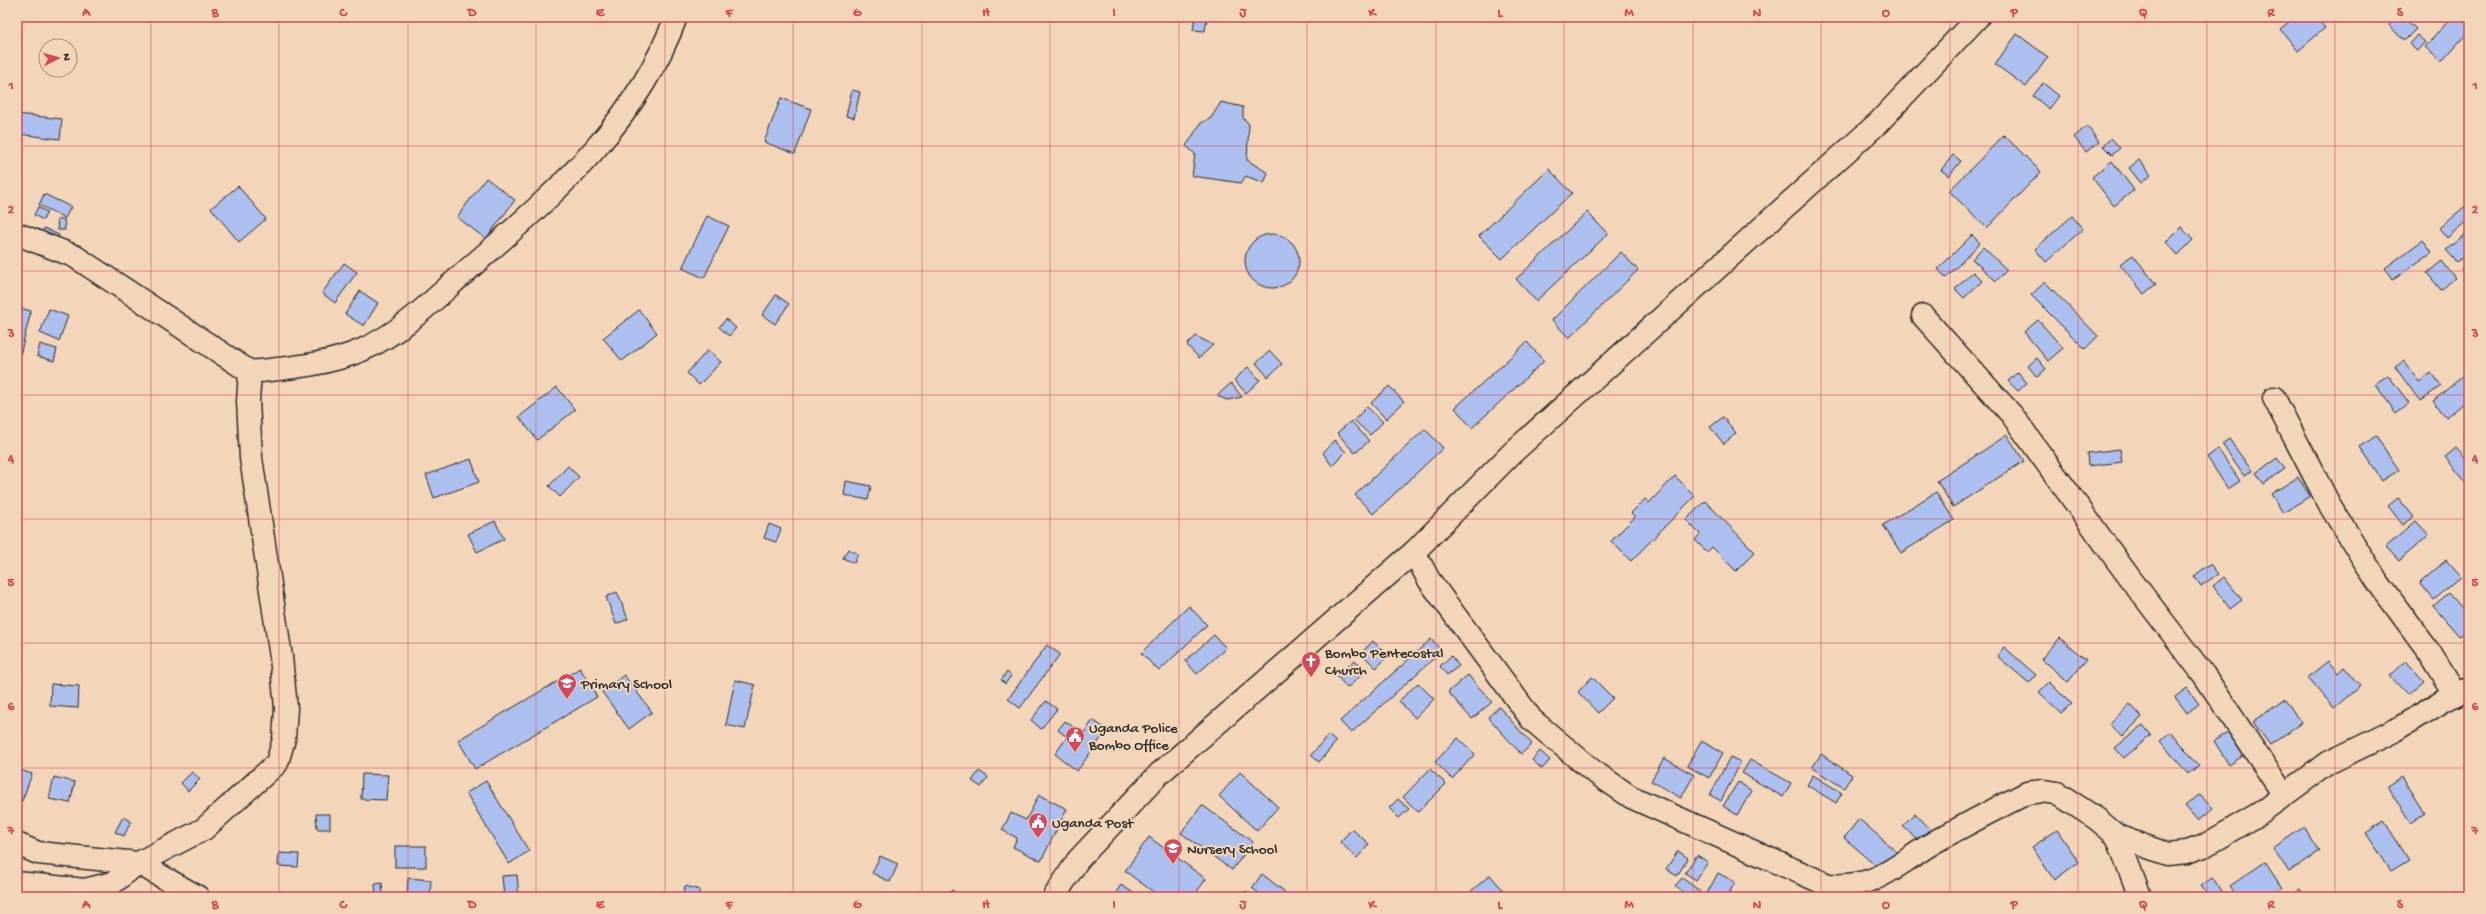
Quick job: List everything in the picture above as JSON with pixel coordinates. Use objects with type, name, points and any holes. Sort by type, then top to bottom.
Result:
[{"type":"street","points":[[17,234],[74,256],[250,372],[336,359],[363,349],[423,311],[556,192],[598,148],[630,107],[655,65],[676,17]]},
{"type":"street","points":[[1054,897],[1078,860],[1159,774],[1414,552],[1518,447],[1878,123],[1978,17]]},
{"type":"street","points":[[1923,316],[2012,415],[2130,577],[2204,675],[2284,795]]},
{"type":"street","points":[[17,883],[86,894],[113,883],[138,863],[204,829],[277,763],[284,739],[286,723],[281,657],[251,458],[248,401],[250,372]]},
{"type":"street","points":[[1414,552],[1429,580],[1532,720],[1593,771],[1631,797],[1828,885],[1846,886],[1871,880],[1889,873],[1936,841],[2027,793],[2042,790],[2057,793],[2066,797],[2117,836],[2167,854],[2187,852],[2204,846],[2260,813],[2328,763],[2396,730],[2462,692],[2430,653],[2377,581],[2329,504],[2274,398]]},
{"type":"street","points":[[2117,836],[2140,897]]},
{"type":"street","points":[[17,844],[38,853],[138,863],[198,897]]},
{"type":"building","points":[[1195,17],[1207,17],[1205,31],[1193,30]]},
{"type":"building","points":[[2295,17],[2316,17],[2325,28],[2298,51],[2280,29]]},
{"type":"building","points":[[2397,17],[2403,17],[2416,29],[2404,41],[2389,25]]},
{"type":"building","points":[[2452,17],[2462,17],[2469,24],[2469,31],[2441,62],[2425,47]]},
{"type":"building","points":[[2017,34],[2048,57],[2026,87],[1995,64]]},
{"type":"building","points":[[2417,35],[2425,42],[2417,51],[2409,44]]},
{"type":"building","points":[[2043,83],[2059,96],[2049,109],[2033,96]]},
{"type":"building","points":[[852,90],[860,92],[854,118],[846,116]]},
{"type":"building","points":[[781,98],[811,109],[795,154],[764,142]]},
{"type":"building","points":[[1221,102],[1243,107],[1243,118],[1249,124],[1247,160],[1268,173],[1264,183],[1246,176],[1241,183],[1192,176],[1195,154],[1186,146],[1201,123],[1211,118]]},
{"type":"building","points":[[17,114],[62,119],[60,139],[17,134]]},
{"type":"building","points":[[2087,126],[2099,142],[2086,152],[2074,137]]},
{"type":"building","points":[[2004,135],[2041,172],[1987,228],[1949,191]]},
{"type":"building","points":[[2111,138],[2120,148],[2112,155],[2103,146]]},
{"type":"building","points":[[1953,155],[1961,161],[1949,176],[1941,170]]},
{"type":"building","points":[[2139,160],[2151,175],[2141,183],[2129,168]]},
{"type":"building","points":[[2112,161],[2134,190],[2114,206],[2092,177]]},
{"type":"building","points":[[1549,169],[1572,193],[1502,259],[1479,236]]},
{"type":"building","points":[[486,178],[515,200],[486,239],[457,217]]},
{"type":"building","points":[[238,186],[266,219],[239,242],[211,208]]},
{"type":"building","points":[[44,194],[71,207],[65,218],[39,205]]},
{"type":"building","points":[[2469,203],[2469,219],[2447,238],[2439,228]]},
{"type":"building","points":[[38,207],[47,212],[43,220],[34,215]]},
{"type":"building","points":[[1587,212],[1608,234],[1536,301],[1516,279]]},
{"type":"building","points":[[707,216],[729,226],[704,278],[682,268]]},
{"type":"building","points":[[2072,216],[2083,229],[2046,262],[2035,249]]},
{"type":"building","points":[[64,219],[65,230],[58,230],[57,220]]},
{"type":"building","points":[[2181,227],[2193,240],[2178,255],[2166,242]]},
{"type":"building","points":[[44,228],[59,235],[55,246],[39,239]]},
{"type":"building","points":[[2469,231],[2469,252],[2457,262],[2446,250]]},
{"type":"building","points":[[1267,234],[1277,234],[1287,238],[1295,246],[1299,256],[1299,266],[1295,276],[1287,284],[1277,288],[1267,288],[1257,284],[1249,276],[1245,266],[1245,256],[1249,246],[1257,238]]},
{"type":"building","points":[[1972,235],[1980,243],[1946,278],[1938,269]]},
{"type":"building","points":[[2423,240],[2432,252],[2393,280],[2385,268]]},
{"type":"building","points":[[1983,247],[2007,270],[1996,281],[1972,259]]},
{"type":"building","points":[[1621,252],[1638,270],[1569,338],[1552,320]]},
{"type":"building","points":[[2133,255],[2156,284],[2144,294],[2120,264]]},
{"type":"building","points":[[2442,261],[2455,278],[2441,290],[2427,273]]},
{"type":"building","points":[[2469,262],[2469,279],[2461,269]]},
{"type":"building","points":[[344,263],[357,272],[335,303],[322,293]]},
{"type":"building","points":[[1973,272],[1982,281],[1964,298],[1955,289]]},
{"type":"building","points":[[2045,282],[2098,336],[2085,349],[2031,295]]},
{"type":"building","points":[[360,291],[378,303],[364,326],[345,314]]},
{"type":"building","points":[[776,295],[789,304],[775,324],[762,315]]},
{"type":"building","points":[[17,307],[31,311],[19,359],[17,358]]},
{"type":"building","points":[[49,309],[68,316],[59,341],[40,333]]},
{"type":"building","points":[[639,310],[657,333],[622,361],[603,338]]},
{"type":"building","points":[[726,319],[736,328],[729,336],[719,327]]},
{"type":"building","points":[[2038,320],[2063,348],[2048,361],[2024,332]]},
{"type":"building","points":[[1196,336],[1213,345],[1199,358],[1187,345]]},
{"type":"building","points":[[1527,342],[1544,361],[1472,428],[1455,408]]},
{"type":"building","points":[[40,344],[57,349],[54,361],[37,356]]},
{"type":"building","points":[[708,350],[721,362],[699,385],[687,373]]},
{"type":"building","points":[[1270,351],[1282,364],[1268,377],[1256,363]]},
{"type":"building","points":[[2037,358],[2046,369],[2037,377],[2028,366]]},
{"type":"building","points":[[2404,361],[2419,382],[2431,373],[2441,386],[2420,401],[2395,367]]},
{"type":"building","points":[[1248,367],[1260,380],[1246,393],[1234,380]]},
{"type":"building","points":[[2469,371],[2469,398],[2446,417],[2433,401]]},
{"type":"building","points":[[2018,372],[2027,383],[2018,391],[2008,381]]},
{"type":"building","points":[[2388,375],[2409,403],[2396,413],[2375,384]]},
{"type":"building","points":[[1231,383],[1242,397],[1227,400],[1217,396]]},
{"type":"building","points":[[1389,386],[1404,402],[1386,419],[1371,403]]},
{"type":"building","points":[[557,387],[575,410],[537,440],[519,417]]},
{"type":"building","points":[[1367,407],[1383,422],[1370,435],[1354,420]]},
{"type":"building","points":[[1723,417],[1736,433],[1724,444],[1710,427]]},
{"type":"building","points":[[1351,421],[1369,441],[1355,453],[1337,433]]},
{"type":"building","points":[[2469,428],[2469,441],[2463,433]]},
{"type":"building","points":[[1425,429],[1443,448],[1373,514],[1355,495]]},
{"type":"building","points":[[2007,435],[2024,461],[1953,507],[1937,481]]},
{"type":"building","points":[[2376,436],[2399,470],[2382,481],[2360,447]]},
{"type":"building","points":[[2229,439],[2252,471],[2244,476],[2222,444]]},
{"type":"building","points":[[1334,440],[1346,452],[1332,466],[1323,453]]},
{"type":"building","points":[[2456,448],[2469,463],[2469,486],[2445,457]]},
{"type":"building","points":[[2120,449],[2122,462],[2088,466],[2087,453]]},
{"type":"building","points":[[2218,449],[2240,481],[2228,489],[2207,457]]},
{"type":"building","points":[[2277,458],[2285,469],[2264,484],[2256,473]]},
{"type":"building","points":[[471,459],[479,482],[434,498],[426,475]]},
{"type":"building","points":[[568,466],[579,477],[560,497],[549,486]]},
{"type":"building","points":[[1675,476],[1695,496],[1631,561],[1611,541],[1635,517],[1631,513],[1645,499],[1649,503]]},
{"type":"building","points":[[2298,477],[2310,496],[2283,513],[2271,494]]},
{"type":"building","points":[[846,481],[871,486],[868,500],[844,495]]},
{"type":"building","points":[[1936,492],[1954,520],[1901,553],[1883,525]]},
{"type":"building","points":[[2398,498],[2414,517],[2403,525],[2388,506]]},
{"type":"building","points":[[1705,501],[1755,552],[1736,571],[1712,547],[1707,552],[1695,540],[1700,534],[1686,520]]},
{"type":"building","points":[[495,521],[504,539],[477,552],[468,534]]},
{"type":"building","points":[[2416,521],[2429,535],[2399,561],[2386,547]]},
{"type":"building","points":[[769,524],[781,529],[776,542],[764,538]]},
{"type":"building","points":[[848,549],[858,554],[854,563],[843,558]]},
{"type":"building","points":[[2446,560],[2461,577],[2434,600],[2420,583]]},
{"type":"building","points":[[2210,564],[2218,574],[2201,586],[2194,576]]},
{"type":"building","points":[[2224,577],[2242,600],[2230,609],[2213,586]]},
{"type":"building","points":[[617,592],[628,619],[616,624],[606,597]]},
{"type":"building","points":[[2449,593],[2469,616],[2469,629],[2460,637],[2433,606]]},
{"type":"building","points":[[1189,606],[1207,625],[1159,671],[1141,653]]},
{"type":"building","points":[[1214,635],[1226,648],[1197,674],[1185,661]]},
{"type":"building","points":[[2060,638],[2086,660],[2068,682],[2041,659]]},
{"type":"building","points":[[1431,639],[1442,651],[1351,733],[1340,721]]},
{"type":"building","points":[[1373,641],[1388,656],[1376,668],[1361,653]]},
{"type":"building","points":[[1047,645],[1060,654],[1020,708],[1008,699]]},
{"type":"building","points":[[2004,647],[2036,675],[2029,683],[1997,656]]},
{"type":"building","points":[[1451,656],[1459,666],[1447,675],[1440,666]]},
{"type":"building","points":[[1355,660],[1365,672],[1347,688],[1337,676]]},
{"type":"building","points":[[2328,661],[2338,673],[2344,667],[2360,686],[2334,708],[2308,677]]},
{"type":"building","points":[[2406,661],[2424,681],[2408,695],[2390,676]]},
{"type":"building","points":[[580,668],[597,697],[475,769],[458,740]]},
{"type":"building","points":[[1007,672],[1011,676],[1005,684],[1001,680]]},
{"type":"building","points":[[624,675],[652,712],[629,729],[602,692]]},
{"type":"building","points":[[1468,675],[1492,702],[1472,719],[1448,692]]},
{"type":"building","points":[[1592,677],[1613,698],[1598,713],[1578,692]]},
{"type":"building","points":[[735,680],[755,685],[745,729],[726,725]]},
{"type":"building","points":[[2049,682],[2071,704],[2061,713],[2039,692]]},
{"type":"building","points":[[1418,683],[1434,699],[1415,718],[1399,701]]},
{"type":"building","points":[[51,684],[79,686],[78,708],[50,706]]},
{"type":"building","points":[[2187,688],[2199,704],[2187,713],[2175,697]]},
{"type":"building","points":[[2285,699],[2301,723],[2270,745],[2253,722]]},
{"type":"building","points":[[1046,701],[1057,709],[1041,729],[1031,720]]},
{"type":"building","points":[[2130,704],[2142,717],[2122,737],[2109,724]]},
{"type":"building","points":[[1499,707],[1532,744],[1521,754],[1488,717]]},
{"type":"building","points":[[1093,720],[1107,730],[1077,771],[1055,754],[1067,737],[1058,730],[1065,721],[1083,734]]},
{"type":"building","points":[[2143,725],[2151,735],[2124,758],[2115,748]]},
{"type":"building","points":[[2231,731],[2246,754],[2229,765],[2214,741]]},
{"type":"building","points":[[2170,732],[2199,765],[2188,774],[2160,741]]},
{"type":"building","points":[[1328,735],[1336,742],[1319,762],[1311,755]]},
{"type":"building","points":[[1458,738],[1475,754],[1452,779],[1435,762]]},
{"type":"building","points":[[1701,741],[1723,753],[1709,778],[1687,766]]},
{"type":"building","points":[[1540,751],[1550,760],[1542,769],[1532,760]]},
{"type":"building","points":[[1821,754],[1852,775],[1844,788],[1812,768]]},
{"type":"building","points":[[1730,757],[1741,762],[1721,801],[1710,795]]},
{"type":"building","points":[[1664,758],[1694,775],[1681,798],[1651,781]]},
{"type":"building","points":[[1750,760],[1791,783],[1783,797],[1742,773]]},
{"type":"building","points":[[17,769],[32,774],[22,801],[17,799]]},
{"type":"building","points":[[1430,769],[1446,784],[1418,812],[1403,797]]},
{"type":"building","points":[[979,771],[988,777],[981,787],[972,781]]},
{"type":"building","points":[[192,772],[200,779],[188,791],[181,783]]},
{"type":"building","points":[[1240,772],[1278,807],[1257,831],[1219,796]]},
{"type":"building","points":[[362,774],[388,775],[386,800],[361,799]]},
{"type":"building","points":[[1813,775],[1842,793],[1836,803],[1807,785]]},
{"type":"building","points":[[2402,776],[2425,813],[2410,823],[2387,786]]},
{"type":"building","points":[[54,777],[75,782],[70,803],[49,799]]},
{"type":"building","points":[[486,781],[529,851],[509,864],[466,793]]},
{"type":"building","points":[[1738,782],[1752,791],[1737,815],[1723,806]]},
{"type":"building","points":[[2200,794],[2213,808],[2198,821],[2185,806]]},
{"type":"building","points":[[1039,795],[1067,809],[1041,861],[1013,847],[1017,838],[1002,830],[1011,813],[1026,820]]},
{"type":"building","points":[[1398,799],[1409,809],[1399,818],[1389,808]]},
{"type":"building","points":[[1202,805],[1253,842],[1232,870],[1181,833]]},
{"type":"building","points":[[1915,813],[1930,829],[1917,841],[1903,825]]},
{"type":"building","points":[[316,814],[330,814],[330,829],[317,829]]},
{"type":"building","points":[[123,817],[131,821],[124,836],[115,832]]},
{"type":"building","points":[[1859,819],[1897,852],[1882,870],[1844,838]]},
{"type":"building","points":[[2384,821],[2409,860],[2391,871],[2366,833]]},
{"type":"building","points":[[2304,827],[2320,851],[2289,872],[2273,848]]},
{"type":"building","points":[[1352,829],[1369,844],[1357,858],[1340,842]]},
{"type":"building","points":[[2057,830],[2079,862],[2054,880],[2032,847]]},
{"type":"building","points":[[1149,837],[1206,879],[1193,897],[1160,897],[1125,871]]},
{"type":"building","points":[[395,846],[426,846],[426,867],[395,867]]},
{"type":"building","points":[[1678,851],[1688,858],[1677,876],[1666,869]]},
{"type":"building","points":[[279,853],[299,854],[298,867],[278,866]]},
{"type":"building","points":[[1697,855],[1708,862],[1696,880],[1685,873]]},
{"type":"building","points":[[880,856],[898,864],[890,882],[872,873]]},
{"type":"building","points":[[2265,862],[2282,888],[2269,897],[2238,897],[2230,886]]},
{"type":"building","points":[[1718,873],[1735,882],[1727,897],[1705,897]]},
{"type":"building","points":[[1262,874],[1285,892],[1282,897],[1264,897],[1252,888]]},
{"type":"building","points":[[517,875],[519,897],[504,897],[502,876]]},
{"type":"building","points":[[1490,875],[1509,897],[1475,897],[1470,892]]},
{"type":"building","points":[[408,878],[431,880],[430,897],[407,897]]},
{"type":"building","points":[[1682,878],[1700,891],[1696,897],[1690,897],[1675,886]]},
{"type":"building","points":[[2212,878],[2225,897],[2209,897],[2201,886]]},
{"type":"building","points":[[382,883],[383,896],[376,896],[375,884]]},
{"type":"building","points":[[1121,885],[1140,897],[1113,897]]},
{"type":"building","points":[[685,886],[700,890],[698,897],[682,897]]},
{"type":"building","points":[[2300,889],[2305,897],[2293,897],[2291,894]]},
{"type":"building","points":[[952,890],[960,897],[946,897]]},
{"type":"building","points":[[1246,891],[1255,897],[1242,897]]},
{"type":"building","points":[[644,894],[655,896],[655,897],[643,897]]},
{"type":"building","points":[[822,894],[844,897],[821,897]]},
{"type":"place","name":"Bombo Pentecostal Church","points":[[1311,678]]},
{"type":"place","name":"Primary School","points":[[567,700]]},
{"type":"place","name":"Uganda Police Bombo Office","points":[[1075,753]]},
{"type":"place","name":"Uganda Post","points":[[1038,839]]},
{"type":"place","name":"Nursery School","points":[[1173,865]]}]
